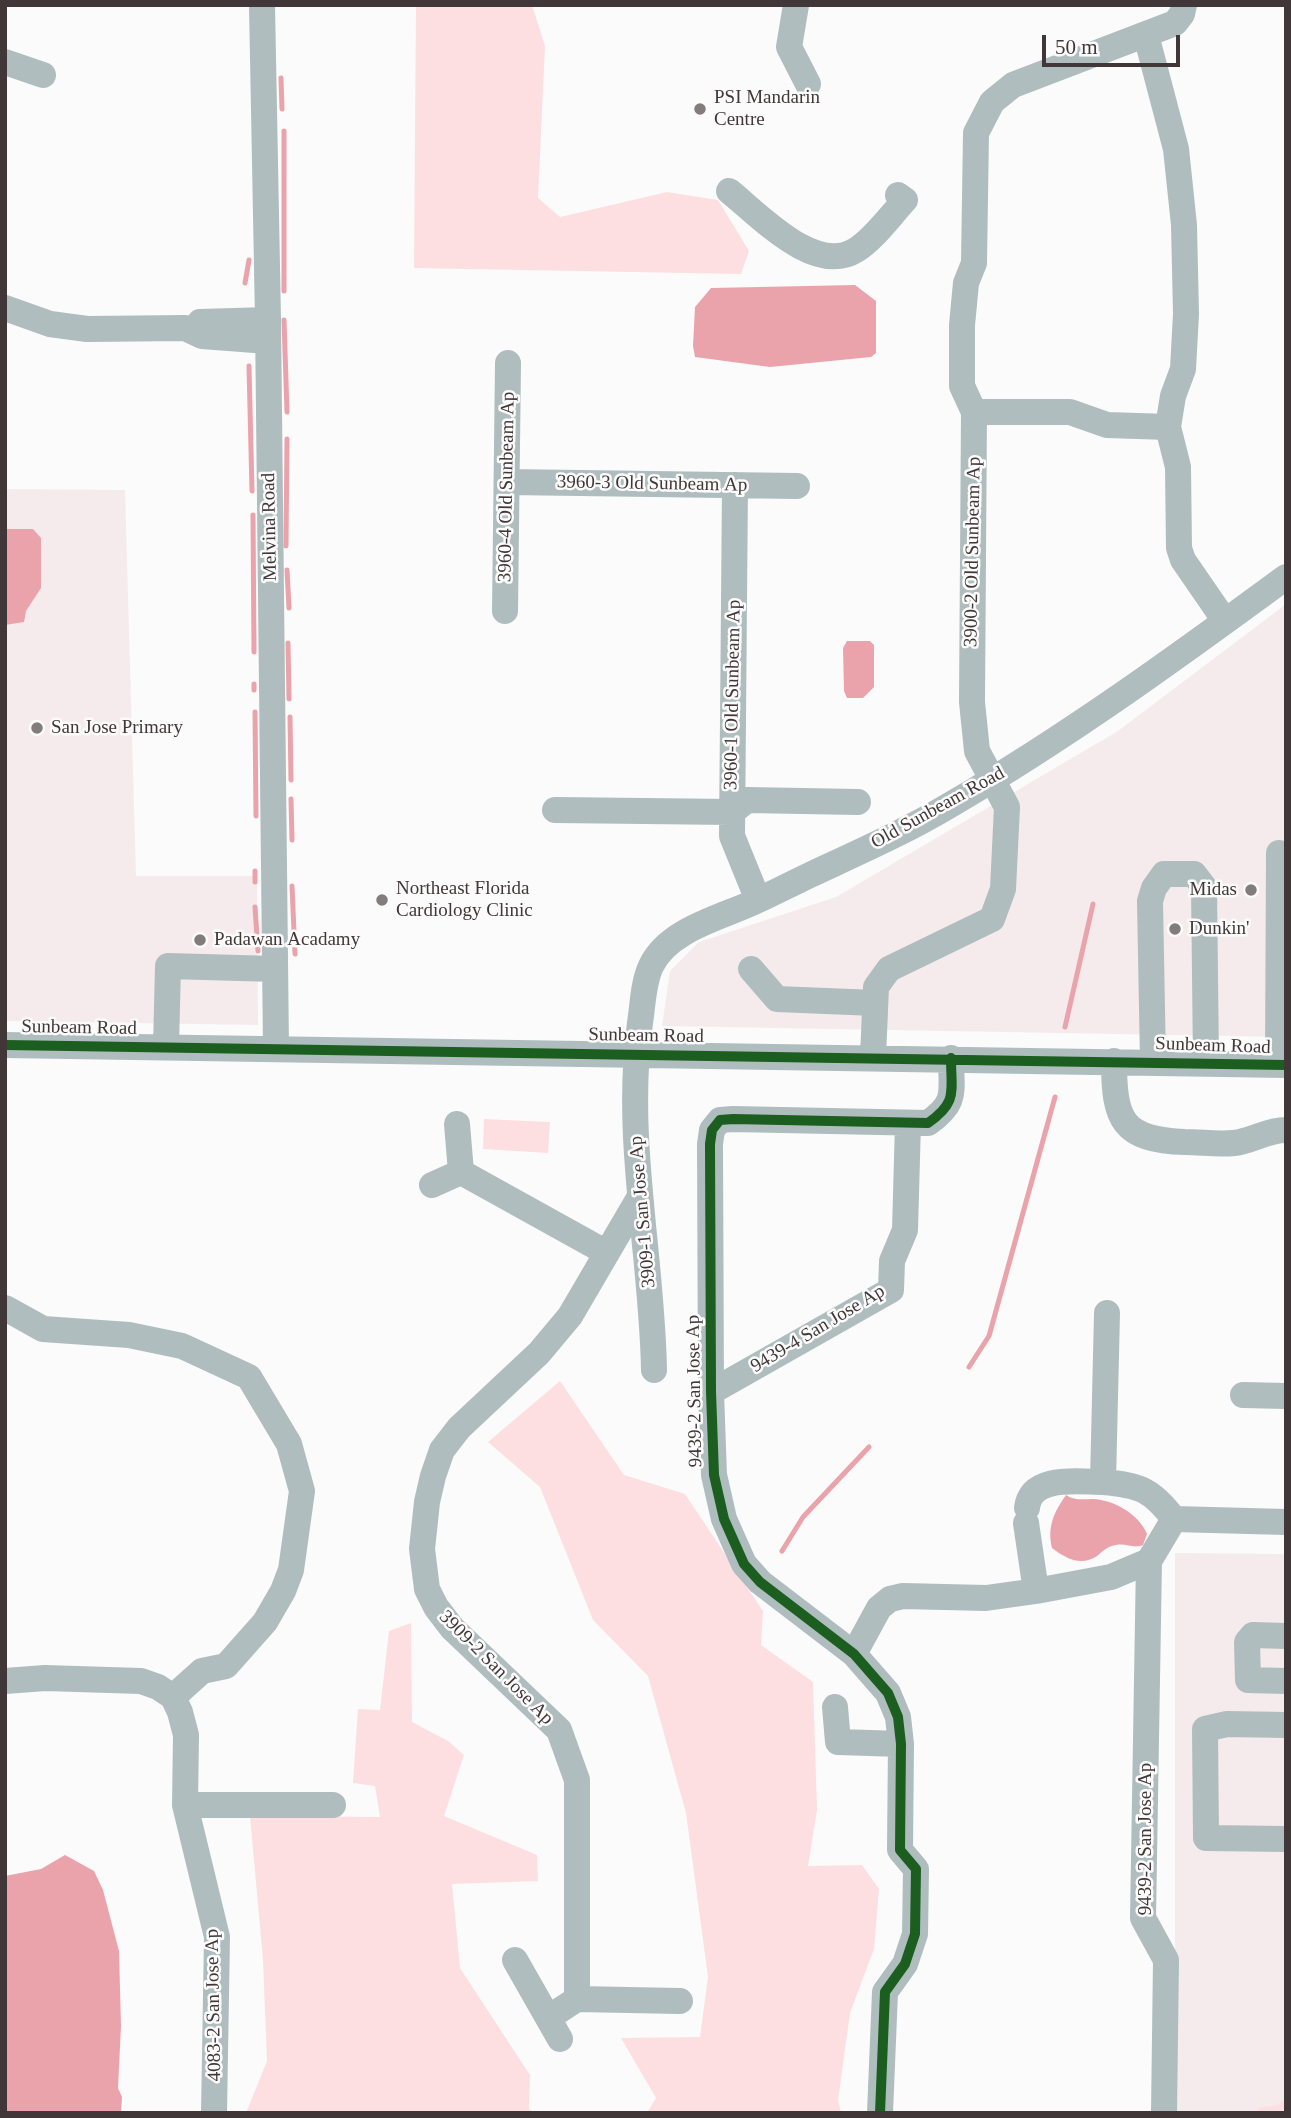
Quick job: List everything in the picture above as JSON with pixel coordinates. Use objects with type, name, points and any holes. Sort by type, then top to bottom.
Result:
[{"type":"street","name":"Melvina Road","points":[[262,5],[276,1049]]},
{"type":"street","points":[[796,5],[789,47],[808,84]]},
{"type":"street","name":"3900-2 Old Sunbeam Ap","points":[[873,1057],[876,987],[889,969],[992,919],[1003,889],[1007,807],[977,751],[972,702],[974,412],[962,386],[962,325],[967,283],[974,263],[976,133],[992,102],[1013,85],[1174,23],[1182,13],[1184,5]]},
{"type":"street","points":[[1146,34],[1176,149],[1184,225],[1186,314],[1183,369],[1173,396],[1168,427],[1178,467],[1179,548],[1182,560],[1225,621]]},
{"type":"street","points":[[5,62],[43,75]]},
{"type":"street","points":[[729,191],[793,242],[818,256],[829,258],[846,255],[861,247],[905,200],[898,195]]},
{"type":"street","points":[[5,308],[50,324],[87,329],[185,328],[202,336],[268,331]]},
{"type":"street","name":"3960-4 Old Sunbeam Ap","points":[[506,611],[508,363]]},
{"type":"street","points":[[974,412],[1070,412],[1107,425],[1168,427]]},
{"type":"street","name":"3960-3 Old Sunbeam Ap","points":[[507,482],[797,486]]},
{"type":"street","name":"3960-1 Old Sunbeam Ap","points":[[735,485],[732,836],[758,900]]},
{"type":"street","name":"Old Sunbeam Road","points":[[636,1054],[650,969],[667,945],[686,932],[758,900],[949,806],[1052,743],[1286,577]]},
{"type":"street","points":[[555,810],[732,812],[747,800],[858,802]]},
{"type":"street","points":[[1279,853],[1282,1065]]},
{"type":"street","points":[[1153,1062],[1150,901],[1154,888],[1164,874],[1194,873],[1204,887],[1206,1063]]},
{"type":"street","points":[[166,1047],[168,966],[275,969]]},
{"type":"street","points":[[751,969],[777,999],[875,1003]]},
{"type":"street","name":"Sunbeam Road","points":[[5,1045],[1282,1065]]},
{"type":"street","name":"3909-1 San Jose Ap","points":[[636,1054],[639,1198],[652,1306],[654,1370]]},
{"type":"street","name":"9439-2 San Jose Ap","points":[[880,2113],[884,1992],[905,1964],[915,1934],[916,1869],[900,1850],[901,1744],[898,1717],[888,1693],[854,1654],[760,1582],[744,1564],[724,1518],[714,1475],[710,1392],[712,1130],[720,1121],[733,1118],[928,1123],[946,1111],[951,1098],[951,1058]]},
{"type":"street","points":[[1114,1061],[1114,1096],[1122,1118],[1139,1135],[1157,1141],[1235,1143],[1272,1130],[1286,1130]]},
{"type":"street","name":"9439-4 San Jose Ap","points":[[710,1392],[891,1290],[892,1261],[905,1230],[908,1123]]},
{"type":"street","points":[[457,1124],[461,1172]]},
{"type":"street","points":[[432,1185],[461,1172]]},
{"type":"street","points":[[461,1172],[607,1253]]},
{"type":"street","name":"3909-2 San Jose Ap","points":[[577,1999],[577,1780],[559,1730],[452,1628],[436,1607],[427,1589],[422,1549],[430,1489],[442,1450],[459,1428],[539,1353],[570,1317],[639,1198]]},
{"type":"street","points":[[5,1308],[43,1329],[129,1335],[182,1346],[249,1377],[289,1444],[302,1491],[291,1570],[283,1591],[265,1622],[226,1666],[202,1671],[173,1697],[158,1687],[141,1681],[45,1678],[5,1681]]},
{"type":"street","points":[[1103,1482],[1107,1313]]},
{"type":"street","points":[[1243,1395],[1286,1396]]},
{"type":"street","points":[[1036,1591],[1026,1516],[1028,1502],[1035,1491],[1046,1485],[1058,1482],[1103,1482],[1141,1488],[1159,1500],[1174,1519]]},
{"type":"street","points":[[1174,1519],[1286,1522]]},
{"type":"street","points":[[854,1654],[879,1608],[890,1600],[903,1596],[986,1598],[1111,1577],[1149,1560],[1174,1519]]},
{"type":"street","name":"9439-2 San Jose Ap","points":[[1149,1560],[1143,1918],[1166,1960],[1164,2113]]},
{"type":"street","points":[[1286,1636],[1254,1635],[1247,1642],[1248,1680],[1286,1681]]},
{"type":"street","name":"4083-2 San Jose Ap","points":[[173,1697],[186,1735],[185,1805],[217,1937],[214,2113]]},
{"type":"street","points":[[835,1707],[838,1742],[901,1744]]},
{"type":"street","points":[[1286,1725],[1227,1724],[1205,1729],[1206,1838],[1286,1839]]},
{"type":"street","points":[[185,1805],[332,1805]]},
{"type":"street","points":[[515,1960],[554,2029],[577,1999],[680,2001]]},
{"type":"shaded area","points":[[416,5],[532,5],[545,46],[538,198],[560,217],[667,192],[718,200],[749,251],[741,274],[414,268]]},
{"type":"shaded area","points":[[855,285],[876,301],[876,353],[871,357],[770,367],[695,357],[695,307],[711,288]]},
{"type":"shaded area","points":[[5,489],[125,490],[136,876],[257,876],[258,1025],[5,1021]]},
{"type":"shaded area","points":[[5,529],[33,529],[41,538],[41,588],[26,611],[24,622],[5,625]]},
{"type":"shaded area","points":[[1286,604],[1286,1037],[662,1026],[670,971],[699,942],[836,897],[1118,731]]},
{"type":"shaded area","points":[[847,641],[870,641],[874,645],[874,687],[863,698],[847,698],[844,691],[843,648]]},
{"type":"shaded area","points":[[484,1119],[550,1122],[548,1153],[483,1149]]},
{"type":"shaded area","points":[[560,1381],[624,1475],[685,1494],[763,1611],[761,1645],[813,1682],[817,1810],[808,1866],[862,1865],[879,1889],[874,1949],[850,2013],[838,2100],[841,2113],[647,2113],[656,2098],[621,2038],[700,2037],[708,1977],[686,1813],[648,1676],[593,1620],[540,1487],[488,1442]]},
{"type":"shaded area","points":[[1066,1495],[1076,1499],[1101,1500],[1125,1509],[1138,1520],[1147,1534],[1143,1545],[1113,1546],[1085,1561],[1073,1560],[1057,1552],[1052,1548],[1051,1526]]},
{"type":"shaded area","points":[[1175,1553],[1286,1554],[1286,2113],[1175,2113]]},
{"type":"shaded area","points":[[411,1623],[412,1722],[448,1741],[464,1755],[444,1816],[537,1855],[538,1881],[452,1884],[460,1968],[530,2075],[529,2109],[533,2113],[246,2113],[267,2061],[263,1960],[250,1816],[380,1817],[375,1786],[353,1783],[358,1709],[380,1710],[389,1631]]},
{"type":"shaded area","points":[[65,1855],[94,1871],[103,1890],[119,1951],[121,2026],[118,2088],[122,2097],[121,2113],[5,2113],[5,1876],[41,1869]]},
{"type":"shaded area","points":[[1286,2098],[1286,2113],[1257,2113],[1258,2108],[1277,2105]]},
{"type":"waterway","points":[[281,78],[282,109]]},
{"type":"waterway","points":[[284,131],[284,291]]},
{"type":"waterway","points":[[245,283],[249,260]]},
{"type":"waterway","points":[[284,320],[287,412]]},
{"type":"waterway","points":[[249,366],[252,491]]},
{"type":"waterway","points":[[286,546],[287,439]]},
{"type":"waterway","points":[[253,515],[254,652]]},
{"type":"waterway","points":[[287,570],[289,608]]},
{"type":"waterway","points":[[288,643],[289,699]]},
{"type":"waterway","points":[[254,684],[254,690]]},
{"type":"waterway","points":[[255,712],[256,816]]},
{"type":"waterway","points":[[290,717],[291,780]]},
{"type":"waterway","points":[[291,799],[292,840]]},
{"type":"waterway","points":[[255,871],[255,882]]},
{"type":"waterway","points":[[292,886],[295,954]]},
{"type":"waterway","points":[[1065,1027],[1093,904]]},
{"type":"waterway","points":[[255,907],[258,951]]},
{"type":"waterway","points":[[969,1367],[989,1336],[1055,1097]]},
{"type":"waterway","points":[[782,1551],[803,1517],[869,1447]]},
{"type":"cycle path","points":[[5,1045],[1286,1065]]},
{"type":"cycle path","points":[[880,2113],[885,1992],[905,1964],[915,1934],[916,1869],[900,1850],[901,1744],[898,1717],[888,1693],[854,1654],[760,1582],[744,1564],[724,1519],[714,1475],[710,1144],[712,1130],[720,1120],[928,1123],[944,1109],[951,1095],[951,1058]]},
{"type":"place","name":"PSI Mandarin Centre","points":[[700,109]]},
{"type":"place","name":"San Jose Primary","points":[[37,728]]},
{"type":"place","name":"Midas","points":[[1251,890]]},
{"type":"place","name":"Northeast Florida Cardiology Clinic","points":[[382,900]]},
{"type":"place","name":"Dunkin'","points":[[1175,929]]},
{"type":"place","name":"Padawan Acadamy","points":[[200,940]]}]
